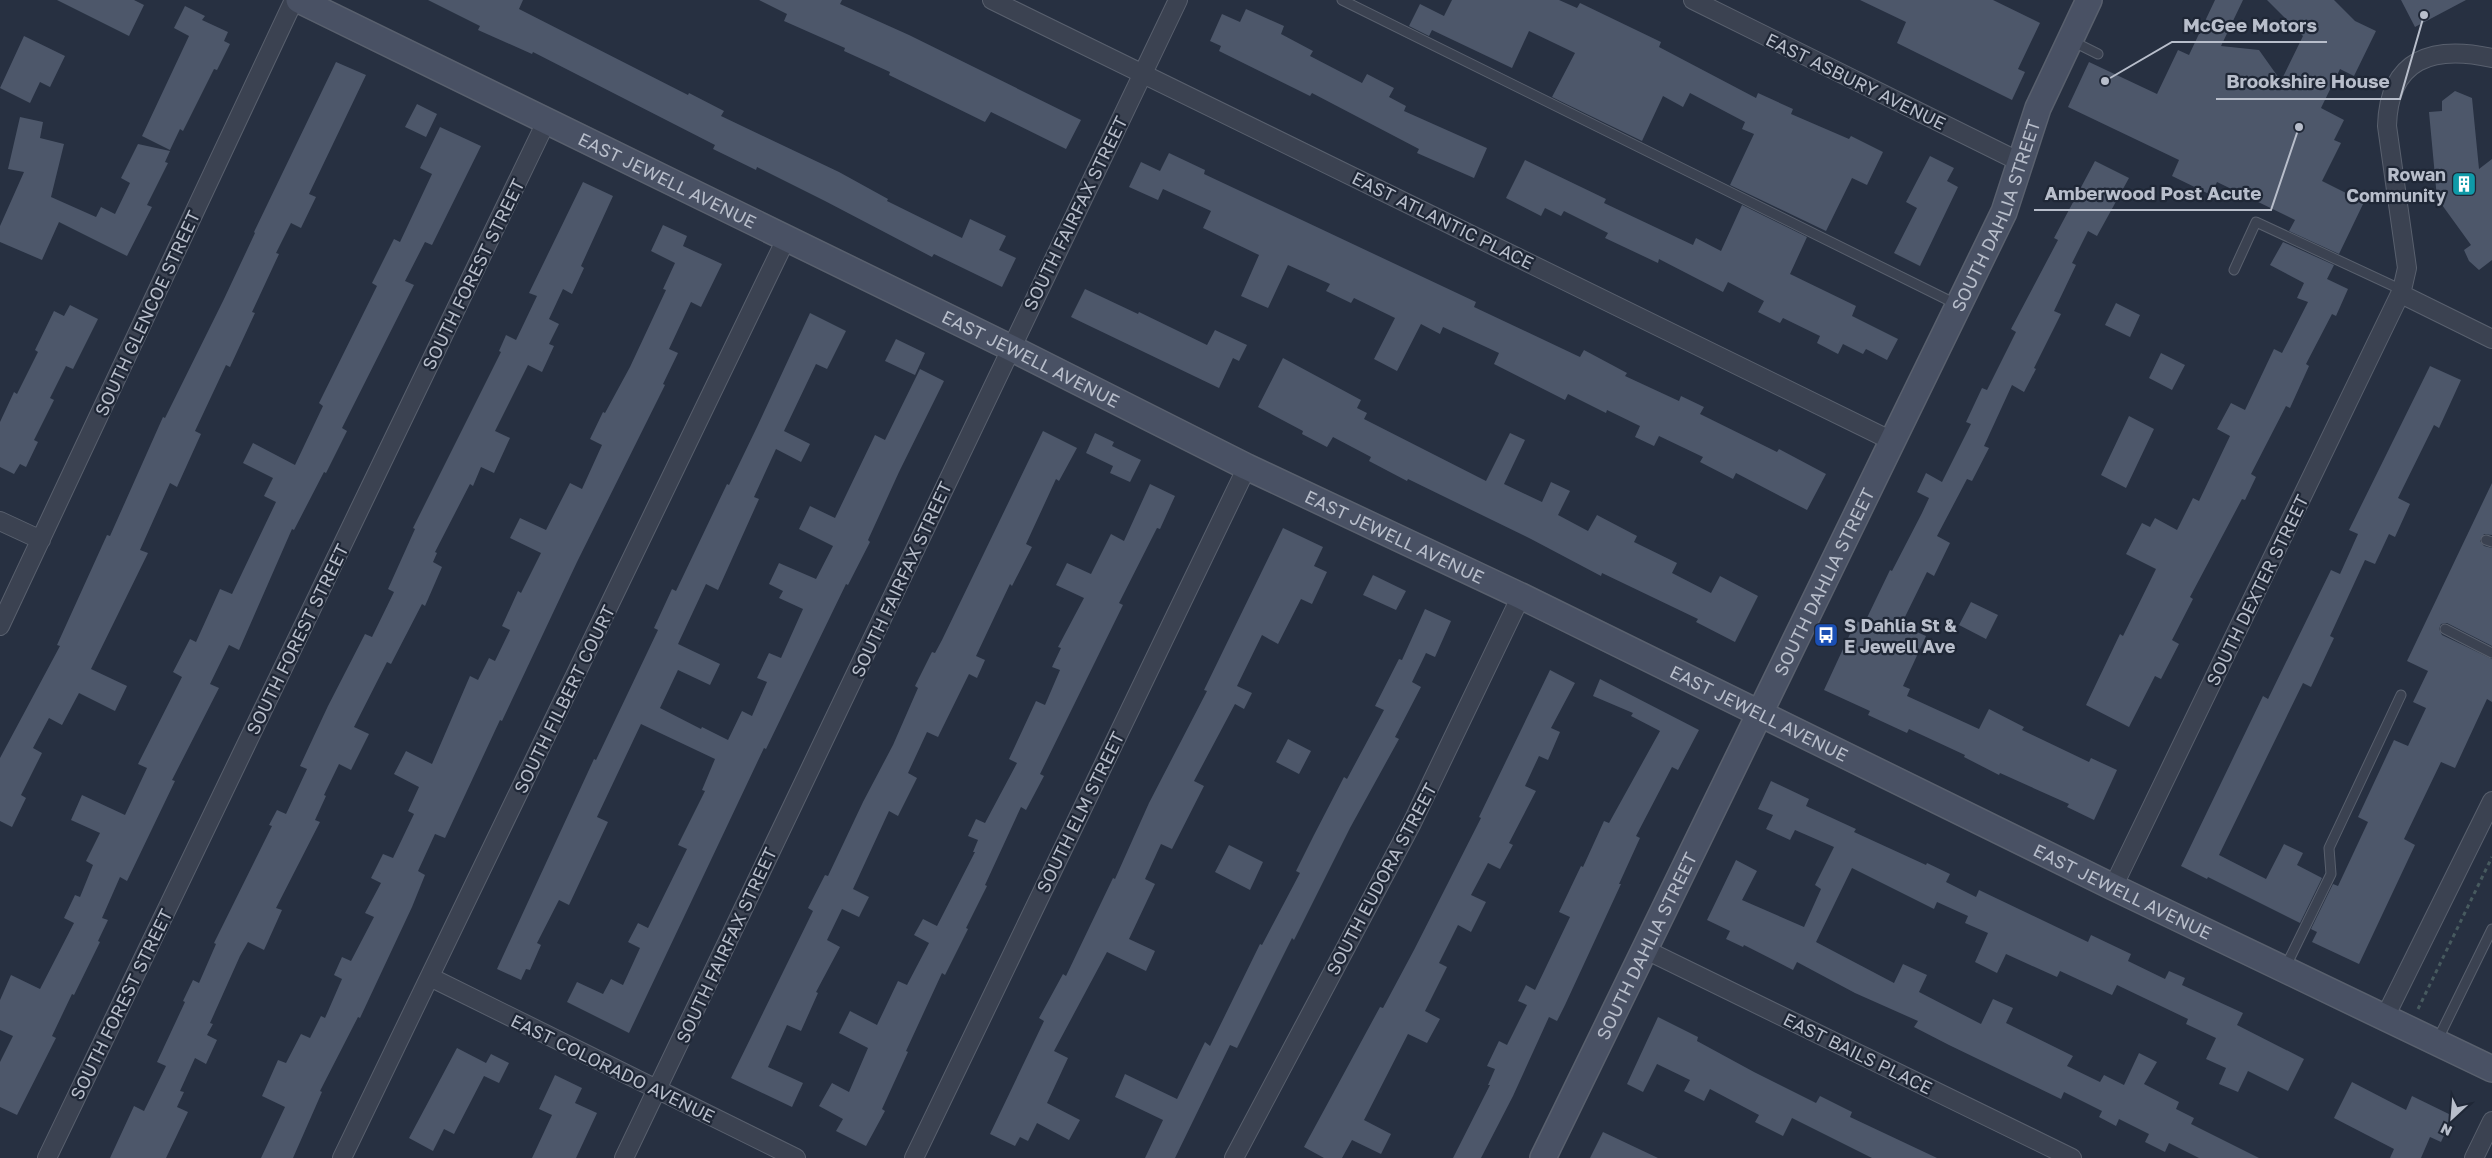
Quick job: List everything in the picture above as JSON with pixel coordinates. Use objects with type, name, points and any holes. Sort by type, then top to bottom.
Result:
[{"type":"street","name":"SOUTH GLENCOE STREET","points":[[0,626],[294,0]]},
{"type":"street","name":"EAST JEWELL AVENUE","points":[[299,0],[1011,348],[1247,467],[1521,596],[2436,1043],[2489,1065]]},
{"type":"street","name":"EAST ATLANTIC PLACE","points":[[992,0],[1892,441]]},
{"type":"street","name":"SOUTH FAIRFAX STREET","points":[[624,1158],[1178,0]]},
{"type":"street","name":"SOUTH DAHLIA STREET","points":[[1543,1158],[2010,197],[2038,108],[2089,0]]},
{"type":"street","name":"EAST ASBURY AVENUE","points":[[1696,1],[2020,162]]},
{"type":"street","name":"SOUTH DEXTER STREET","points":[[2113,886],[2402,292],[2407,268],[2388,135],[2389,98],[2404,74],[2428,56],[2461,53],[2492,58]]},
{"type":"street","name":"SOUTH FOREST STREET","points":[[47,1158],[547,120]]},
{"type":"street","name":"SOUTH FILBERT COURT","points":[[342,1158],[786,239]]},
{"type":"street","points":[[2402,292],[2492,339]]},
{"type":"street","name":"SOUTH ELM STREET","points":[[914,1158],[1247,467]]},
{"type":"street","points":[[0,520],[41,540]]},
{"type":"street","name":"SOUTH EUDORA STREET","points":[[1234,1158],[1412,823],[1521,596]]},
{"type":"street","points":[[2385,1018],[2492,801]]},
{"type":"street","name":"EAST BAILS PLACE","points":[[1644,948],[2072,1158]]},
{"type":"street","name":"EAST COLORADO AVENUE","points":[[430,977],[796,1158]]},
{"type":"street","points":[[2474,1158],[2492,1121]]},
{"type":"lane","points":[[1342,0],[1958,305]]},
{"type":"lane","points":[[2070,40],[2098,54]]},
{"type":"lane","points":[[2234,270],[2256,222],[2402,292]]},
{"type":"lane","points":[[2445,629],[2492,652]]},
{"type":"lane","points":[[2284,969],[2331,874],[2329,848],[2401,695]]},
{"type":"lane","points":[[2436,1043],[2492,929]]},
{"type":"path","points":[[2408,1029],[2492,857]]},
{"type":"building","points":[[57,0],[134,0],[144,5],[129,36]]},
{"type":"building","points":[[428,0],[523,0],[519,9],[688,95],[689,93],[724,111],[721,116],[839,172],[888,199],[887,201],[962,238],[970,219],[1006,236],[999,250],[1016,258],[1002,287],[934,254],[932,257],[757,167],[756,170],[713,149],[715,145],[533,52],[532,54],[478,30],[480,26]]},
{"type":"building","points":[[759,0],[842,0],[840,4],[909,35],[1081,120],[1066,149],[991,112],[985,122],[889,75],[890,72],[844,51],[845,48],[784,21],[787,14]]},
{"type":"building","points":[[1452,0],[1559,0],[1577,8],[1580,3],[1661,42],[1659,47],[1756,98],[1758,93],[1793,109],[1791,114],[1849,139],[1851,136],[1883,152],[1867,185],[1852,178],[1826,231],[1730,185],[1754,134],[1742,129],[1745,122],[1690,93],[1683,107],[1663,96],[1642,141],[1552,97],[1575,53],[1529,31],[1512,68],[1432,30],[1429,36],[1409,26],[1420,4],[1444,16]]},
{"type":"building","points":[[1860,0],[1993,0],[2040,23],[2018,69],[2025,72],[2012,100],[1897,43],[1906,22]]},
{"type":"building","points":[[2215,0],[2243,0],[2221,46],[2259,50],[2281,81],[2303,36],[2267,0],[2334,0],[2355,21],[2376,31],[2354,76],[2340,69],[2321,108],[2344,120],[2334,140],[2341,143],[2322,181],[2364,202],[2339,254],[2289,231],[2295,220],[2217,182],[2211,195],[2172,176],[2179,160],[2068,107],[2089,62],[2157,94],[2178,50],[2189,55]]},
{"type":"building","points":[[2401,0],[2466,0],[2415,27]]},
{"type":"building","points":[[185,6],[205,16],[202,20],[228,32],[224,41],[230,44],[217,70],[214,69],[183,131],[180,129],[170,150],[142,136],[189,36],[174,28]]},
{"type":"building","points":[[1246,9],[1284,26],[1281,34],[1313,51],[1310,56],[1362,83],[1367,74],[1394,88],[1389,97],[1406,106],[1404,111],[1487,148],[1474,178],[1417,153],[1419,149],[1312,93],[1310,96],[1219,51],[1221,46],[1210,41],[1222,14],[1240,22]]},
{"type":"building","points":[[24,36],[65,56],[50,87],[40,82],[30,103],[0,88]]},
{"type":"building","points":[[336,62],[366,75],[309,194],[316,197],[301,228],[291,223],[276,253],[279,254],[252,312],[255,313],[230,367],[226,365],[195,431],[201,434],[177,487],[170,483],[140,550],[148,553],[91,669],[127,686],[115,711],[79,693],[62,725],[49,718],[33,748],[42,753],[21,795],[26,798],[12,827],[0,821],[0,758],[60,646],[57,645],[107,535],[110,536],[163,417],[165,418],[224,299],[254,232]]},
{"type":"building","name":"Rowan Community","points":[[2455,91],[2472,98],[2479,169],[2492,159],[2492,260],[2479,270],[2469,261],[2464,250],[2471,245],[2437,198],[2429,112],[2442,111],[2442,101]]},
{"type":"building","points":[[417,104],[437,114],[426,137],[405,127]]},
{"type":"building","points":[[20,117],[43,122],[40,138],[64,144],[51,197],[96,217],[101,207],[115,214],[130,183],[121,178],[138,144],[170,151],[165,162],[168,163],[147,205],[152,207],[127,256],[59,222],[42,260],[0,242],[0,226],[24,172],[8,169]]},
{"type":"building","points":[[440,127],[481,146],[432,245],[425,242],[405,281],[414,285],[342,428],[347,431],[326,473],[324,472],[294,530],[292,529],[239,650],[229,645],[210,684],[219,688],[172,780],[175,781],[127,881],[120,877],[102,918],[108,920],[98,941],[100,942],[74,995],[72,994],[52,1036],[56,1038],[17,1115],[0,1107],[0,1062],[13,1036],[0,1030],[0,1000],[11,975],[40,989],[74,923],[64,918],[75,895],[80,897],[93,865],[86,861],[100,833],[71,820],[82,795],[125,815],[147,768],[138,764],[182,677],[173,672],[190,639],[196,642],[220,589],[232,594],[276,502],[264,496],[273,478],[243,463],[253,443],[295,465],[323,406],[319,403],[377,286],[372,283],[394,239],[400,242],[432,174],[420,168]]},
{"type":"building","points":[[1169,153],[1205,170],[1204,174],[1476,302],[1474,307],[1580,357],[1584,350],[1627,373],[1625,376],[1679,401],[1681,396],[1704,407],[1700,414],[1777,452],[1779,449],[1826,474],[1807,510],[1736,473],[1733,479],[1700,462],[1703,457],[1659,436],[1654,446],[1635,437],[1640,426],[1607,410],[1606,413],[1568,394],[1565,400],[1494,364],[1499,353],[1443,327],[1440,334],[1421,324],[1397,371],[1374,359],[1395,318],[1354,298],[1351,303],[1326,291],[1330,284],[1288,265],[1268,308],[1241,296],[1259,255],[1203,228],[1211,211],[1163,189],[1158,200],[1129,187],[1141,162],[1160,171]]},
{"type":"building","points":[[1930,156],[1954,168],[1947,181],[1958,187],[1920,266],[1894,253],[1917,208],[1906,202]]},
{"type":"building","points":[[1525,160],[1606,199],[1604,203],[1693,245],[1696,238],[1721,251],[1742,205],[1807,237],[1790,274],[1856,306],[1852,316],[1898,339],[1887,360],[1866,349],[1863,354],[1843,344],[1838,354],[1817,343],[1820,336],[1783,318],[1780,323],[1758,312],[1764,301],[1728,282],[1723,292],[1659,259],[1658,263],[1605,238],[1608,233],[1564,211],[1561,216],[1545,208],[1541,216],[1506,198]]},
{"type":"building","points":[[2095,161],[2129,178],[2097,236],[2088,231],[2072,263],[2076,265],[2054,311],[2061,314],[2034,368],[2036,369],[2024,392],[2012,385],[1984,446],[1989,448],[1972,481],[1967,479],[1937,536],[1950,543],[1934,576],[1927,572],[1901,625],[1926,636],[1903,686],[1910,689],[1907,696],[1979,729],[1989,709],[2024,727],[2022,730],[2089,762],[2091,758],[2117,770],[2094,820],[2067,807],[2069,804],[2000,773],[1999,775],[1964,757],[1965,755],[1909,729],[1907,733],[1868,715],[1870,711],[1824,690],[1856,621],[1864,624],[1890,570],[1892,571],[1922,513],[1929,498],[1917,492],[1926,473],[1942,482],[1971,424],[1966,422],[1982,388],[1987,390],[2016,332],[2011,329],[2058,240],[2054,238]]},
{"type":"building","points":[[583,182],[613,196],[581,266],[584,268],[572,294],[563,289],[549,319],[559,324],[549,344],[554,346],[542,372],[528,365],[495,431],[510,438],[494,473],[481,467],[473,486],[470,484],[435,552],[437,553],[433,562],[442,567],[425,606],[422,604],[391,664],[387,662],[354,727],[369,734],[351,770],[339,764],[324,795],[326,796],[315,820],[320,822],[276,908],[282,910],[264,950],[248,942],[240,956],[210,1023],[213,1024],[207,1035],[217,1040],[206,1064],[195,1058],[180,1091],[184,1092],[177,1107],[188,1112],[166,1158],[110,1158],[134,1106],[144,1111],[166,1066],[157,1062],[185,1002],[183,1001],[193,980],[199,983],[216,944],[214,943],[272,826],[269,825],[277,810],[286,814],[307,769],[300,766],[328,706],[365,634],[372,637],[394,592],[388,589],[415,529],[413,528],[501,352],[499,351],[506,335],[516,340],[537,296],[529,293]]},
{"type":"building","points":[[663,225],[687,236],[683,246],[722,264],[701,307],[691,302],[669,349],[678,353],[663,384],[665,385],[577,562],[502,721],[500,720],[445,838],[435,834],[418,871],[425,875],[412,907],[360,1018],[358,1017],[320,1091],[322,1092],[293,1158],[261,1158],[285,1107],[262,1096],[278,1060],[286,1063],[301,1034],[310,1038],[321,1016],[325,1018],[342,979],[334,975],[342,957],[351,961],[374,917],[365,913],[381,883],[371,878],[383,854],[393,858],[414,814],[408,811],[419,787],[394,774],[406,751],[432,764],[470,676],[478,680],[489,658],[495,661],[510,630],[502,626],[518,591],[521,593],[541,553],[510,538],[520,518],[546,530],[570,483],[582,489],[602,445],[590,439],[603,412],[605,413],[630,367],[666,290],[663,289],[675,263],[651,251]]},
{"type":"building","points":[[2283,242],[2334,265],[2327,279],[2348,289],[2336,316],[2332,314],[2306,364],[2309,366],[2290,408],[2286,406],[2251,474],[2256,477],[2245,500],[2242,499],[2190,597],[2193,599],[2172,640],[2179,644],[2161,679],[2155,676],[2129,727],[2086,705],[2120,634],[2123,636],[2156,569],[2126,554],[2142,523],[2150,527],[2155,518],[2177,530],[2193,498],[2199,501],[2230,436],[2217,429],[2231,403],[2245,410],[2274,349],[2282,353],[2308,302],[2297,298],[2304,283],[2270,265]]},
{"type":"building","points":[[1085,289],[1138,314],[1139,312],[1207,345],[1215,330],[1247,345],[1239,361],[1233,358],[1219,388],[1071,317]]},
{"type":"building","points":[[2116,303],[2140,315],[2130,337],[2105,325]]},
{"type":"building","points":[[70,305],[98,319],[73,369],[66,366],[50,398],[54,400],[34,440],[38,442],[26,467],[20,464],[14,474],[0,467],[0,422],[14,392],[17,394],[38,352],[35,350],[54,311],[64,316]]},
{"type":"building","points":[[810,313],[846,331],[827,369],[816,364],[784,431],[810,444],[801,462],[776,449],[754,497],[759,499],[718,590],[706,584],[678,644],[720,664],[710,685],[678,670],[660,708],[701,729],[702,727],[728,740],[742,711],[752,716],[767,682],[757,678],[769,653],[781,658],[803,609],[779,598],[783,591],[769,584],[779,563],[816,579],[833,546],[799,529],[810,506],[835,518],[875,435],[885,440],[920,369],[944,381],[899,472],[868,540],[870,542],[848,585],[846,584],[766,749],[764,748],[629,1033],[567,1002],[577,982],[603,994],[611,979],[623,985],[640,948],[628,942],[638,923],[648,928],[687,849],[678,845],[705,791],[702,790],[715,759],[641,724],[597,817],[608,822],[569,905],[559,900],[537,943],[541,945],[530,970],[526,969],[521,980],[497,969],[594,759],[596,760],[658,630],[654,628],[672,589],[676,591],[727,484],[729,485]]},
{"type":"building","points":[[896,339],[925,353],[915,375],[885,361]]},
{"type":"building","points":[[2161,353],[2185,365],[2172,390],[2149,378]]},
{"type":"building","points":[[1283,358],[1361,400],[1357,408],[1367,413],[1364,419],[1486,481],[1510,433],[1525,440],[1504,484],[1542,502],[1551,482],[1570,491],[1558,515],[1588,531],[1597,515],[1637,536],[1634,542],[1677,563],[1672,573],[1711,593],[1720,576],[1758,596],[1735,642],[1696,622],[1698,619],[1602,573],[1601,576],[1531,539],[1408,479],[1407,481],[1369,461],[1371,457],[1333,437],[1327,447],[1302,434],[1303,431],[1258,407]]},
{"type":"building","points":[[2430,366],[2461,380],[2439,428],[2434,425],[2398,498],[2410,504],[2395,537],[2389,534],[2375,564],[2365,560],[2330,636],[2334,638],[2311,687],[2303,683],[2219,855],[2266,879],[2284,844],[2303,853],[2297,865],[2322,878],[2300,923],[2208,877],[2207,879],[2181,866],[2263,696],[2268,699],[2331,570],[2340,574],[2358,534],[2349,530]]},
{"type":"building","points":[[2129,416],[2154,429],[2126,488],[2101,475]]},
{"type":"building","points":[[1043,431],[1077,448],[1059,481],[1056,479],[1026,544],[1032,547],[1012,586],[1010,584],[976,656],[985,660],[977,678],[969,674],[938,737],[927,732],[908,773],[917,778],[898,816],[889,811],[853,889],[869,897],[859,917],[842,909],[827,940],[840,947],[816,992],[818,993],[801,1031],[787,1025],[768,1067],[803,1083],[792,1107],[731,1078],[813,911],[808,908],[825,875],[828,876],[863,802],[893,745],[918,688],[915,686],[932,652],[935,653],[942,640]]},
{"type":"building","points":[[1095,433],[1114,442],[1112,446],[1141,460],[1130,482],[1110,473],[1113,466],[1086,453]]},
{"type":"building","points":[[2492,483],[2492,535],[2484,534],[2480,541],[2484,546],[2492,548],[2492,646],[2447,623],[2441,624],[2439,629],[2442,635],[2492,659],[2492,702],[2487,699],[2455,768],[2441,762],[2404,839],[2415,845],[2359,964],[2312,942],[2317,932],[2311,929],[2333,884],[2338,886],[2368,822],[2358,817],[2394,740],[2408,746],[2426,708],[2413,702],[2428,671],[2407,661]]},
{"type":"building","points":[[1150,484],[1175,496],[1160,529],[1157,528],[1119,603],[1123,605],[1040,774],[1044,776],[1026,810],[1021,807],[985,885],[987,886],[966,928],[968,929],[945,975],[942,973],[882,1109],[885,1111],[866,1146],[836,1131],[843,1119],[819,1106],[832,1083],[849,1092],[868,1048],[839,1033],[850,1011],[877,1025],[898,981],[907,985],[929,943],[914,935],[923,919],[937,926],[975,852],[973,852],[978,840],[968,836],[976,819],[985,823],[1017,763],[1009,759],[1036,701],[1045,705],[1060,670],[1052,667],[1061,648],[1058,647],[1084,598],[1056,585],[1067,563],[1091,574],[1111,534],[1124,541]]},
{"type":"building","points":[[1283,528],[1323,547],[1314,566],[1327,572],[1312,604],[1301,599],[1278,644],[1262,635],[1237,686],[1252,693],[1244,709],[1235,704],[1194,781],[1204,786],[1172,849],[1161,844],[1145,879],[1155,884],[1129,939],[1155,951],[1146,971],[1107,952],[1054,1051],[1068,1058],[1047,1103],[1080,1120],[1069,1140],[1037,1123],[1028,1141],[1020,1137],[1015,1146],[990,1134],[1044,1021],[1039,1018],[1063,974],[1066,976],[1113,878],[1115,879],[1149,803],[1207,691],[1204,690]]},
{"type":"building","points":[[1373,575],[1406,591],[1396,610],[1363,595]]},
{"type":"building","points":[[1971,602],[1998,615],[1986,639],[1959,625]]},
{"type":"building","points":[[1425,609],[1451,621],[1435,657],[1426,653],[1412,682],[1421,687],[1395,737],[1399,739],[1350,828],[1294,940],[1292,938],[1237,1048],[1230,1045],[1175,1158],[1145,1158],[1163,1120],[1115,1097],[1125,1074],[1177,1099],[1205,1042],[1210,1046],[1260,944],[1262,945],[1300,873],[1296,871],[1344,777],[1347,779],[1384,710],[1375,706],[1399,659],[1402,660]]},
{"type":"building","points":[[1550,670],[1575,683],[1551,728],[1560,732],[1548,760],[1539,756],[1525,786],[1536,791],[1509,843],[1513,845],[1500,869],[1488,863],[1471,895],[1486,902],[1471,932],[1458,925],[1439,963],[1447,967],[1425,1011],[1440,1019],[1427,1043],[1408,1034],[1364,1120],[1391,1134],[1381,1154],[1352,1140],[1342,1158],[1324,1158],[1304,1147],[1380,1007],[1383,1008],[1414,950],[1481,818],[1479,817]]},
{"type":"building","points":[[1600,679],[1699,730],[1678,770],[1672,767],[1636,836],[1640,838],[1619,884],[1621,884],[1565,1005],[1557,1021],[1549,1017],[1513,1096],[1481,1158],[1453,1158],[1490,1085],[1488,1085],[1495,1069],[1487,1066],[1499,1041],[1507,1045],[1527,1005],[1518,1001],[1526,985],[1535,990],[1570,917],[1559,912],[1581,866],[1583,867],[1604,821],[1609,823],[1660,731],[1631,716],[1633,713],[1593,696]]},
{"type":"building","points":[[1288,739],[1311,751],[1299,774],[1276,762]]},
{"type":"building","points":[[1771,781],[1809,799],[1806,806],[1856,829],[1854,832],[1950,874],[1946,882],[1976,897],[1979,890],[2088,942],[2091,935],[2131,954],[2128,961],[2165,979],[2169,971],[2185,978],[2182,985],[2243,1013],[2237,1025],[2304,1059],[2288,1091],[2248,1071],[2238,1092],[2219,1084],[2226,1068],[2206,1059],[2216,1038],[2186,1024],[2188,1019],[2117,985],[2112,995],[2060,971],[2057,977],[2006,954],[1997,973],[1975,962],[1988,933],[1965,923],[1968,916],[1937,902],[1934,909],[1852,868],[1816,942],[1894,983],[1903,964],[1927,975],[1919,992],[1981,1024],[1993,999],[2013,1008],[2006,1023],[2073,1056],[2067,1066],[2100,1082],[2104,1075],[2124,1085],[2139,1053],[2157,1062],[2144,1084],[2179,1102],[2176,1109],[2194,1118],[2191,1124],[2259,1158],[2199,1158],[2169,1143],[2165,1152],[2145,1142],[2149,1134],[2119,1119],[2116,1126],[2099,1117],[2102,1111],[2064,1092],[2061,1099],[1949,1045],[1914,1027],[1918,1021],[1855,993],[1797,962],[1793,970],[1744,945],[1743,947],[1726,939],[1730,931],[1707,920],[1736,860],[1757,871],[1742,900],[1804,927],[1821,889],[1815,885],[1834,847],[1795,830],[1790,840],[1766,829],[1773,815],[1758,809]]},
{"type":"building","points":[[1229,845],[1263,862],[1250,890],[1215,872]]},
{"type":"building","points":[[1658,1017],[1698,1037],[1697,1041],[1754,1072],[1816,1103],[1820,1096],[1852,1112],[1850,1117],[1937,1158],[1872,1158],[1792,1118],[1783,1136],[1755,1122],[1759,1115],[1710,1089],[1704,1101],[1684,1091],[1690,1080],[1657,1064],[1643,1092],[1627,1084]]},
{"type":"building","points":[[457,1048],[486,1063],[491,1054],[509,1063],[499,1083],[484,1076],[454,1134],[444,1129],[433,1151],[409,1138]]},
{"type":"building","points":[[555,1075],[582,1088],[575,1103],[597,1113],[576,1158],[532,1158],[552,1115],[539,1109]]},
{"type":"building","points":[[2352,1082],[2406,1110],[2412,1096],[2453,1116],[2441,1142],[2430,1137],[2421,1158],[2390,1158],[2394,1149],[2334,1118]]},
{"type":"building","points":[[1603,1132],[1658,1158],[1590,1158]]},
{"type":"place","name":"Brookshire House","points":[[2424,15]]},
{"type":"place","name":"McGee Motors","points":[[2105,81]]},
{"type":"place","name":"Amberwood Post Acute","points":[[2299,127]]},
{"type":"place","name":"Rowan Community","points":[[2464,184]]},
{"type":"place","name":"S Dahlia St & E Jewell Ave","points":[[1826,635]]}]
